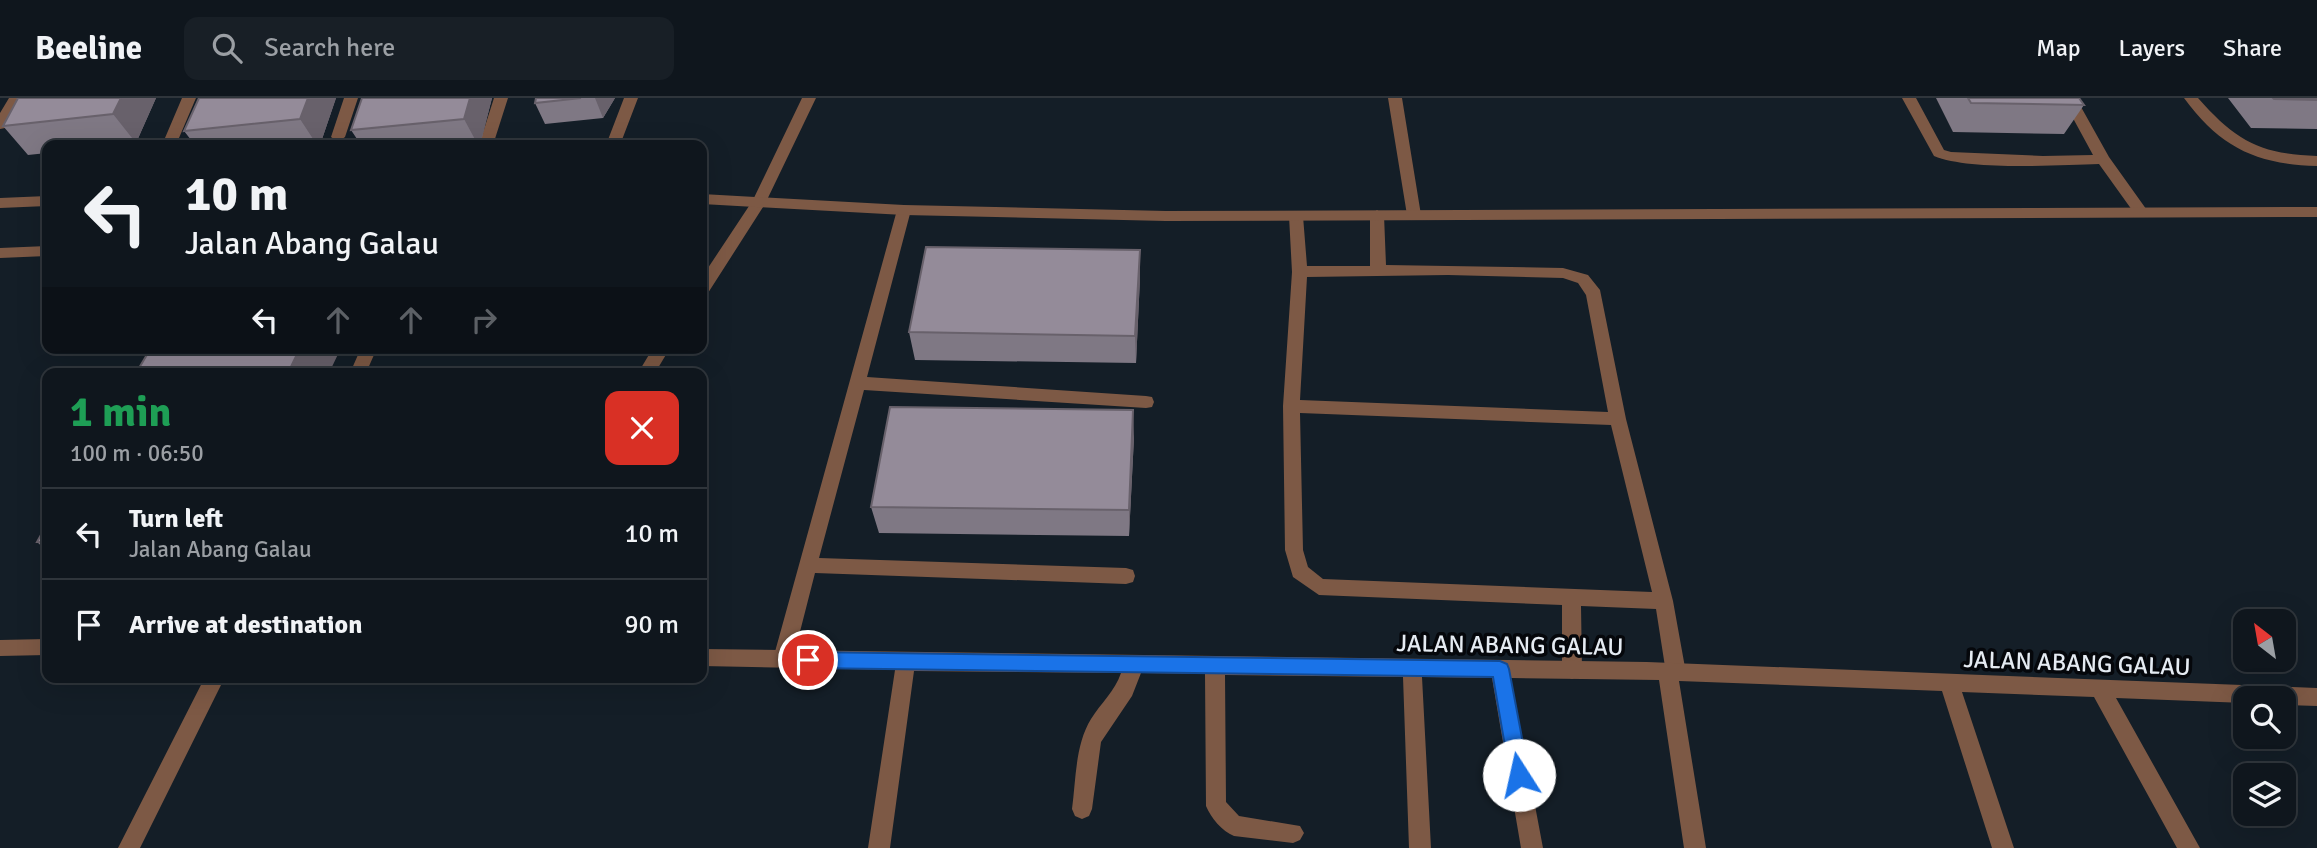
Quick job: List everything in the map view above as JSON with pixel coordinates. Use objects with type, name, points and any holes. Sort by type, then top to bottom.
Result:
[{"type":"street","points":[[0,125],[16,98]]},
{"type":"street","points":[[171,140],[189,98]]},
{"type":"street","points":[[338,137],[351,98]]},
{"type":"street","points":[[488,140],[501,98]]},
{"type":"street","points":[[615,140],[631,98]]},
{"type":"street","points":[[707,281],[758,204],[808,98]]},
{"type":"street","points":[[1395,98],[1414,215]]},
{"type":"street","points":[[1909,98],[1940,153],[1949,157],[2043,161],[2103,159]]},
{"type":"street","points":[[2068,98],[2103,159],[2142,213]]},
{"type":"street","points":[[2191,98],[2218,131],[2231,142],[2249,150],[2295,161],[2317,161]]},
{"type":"street","points":[[707,199],[904,211],[1296,216],[2317,212]]},
{"type":"street","points":[[0,203],[42,201]]},
{"type":"street","points":[[783,659],[904,211]]},
{"type":"street","points":[[1377,215],[1378,271]]},
{"type":"street","points":[[1296,216],[1300,272],[1291,406],[1294,550],[1300,571],[1319,587],[1664,601]]},
{"type":"street","points":[[0,253],[42,251]]},
{"type":"street","points":[[1300,272],[1563,273],[1583,279],[1594,294],[1618,419],[1664,601],[1695,848]]},
{"type":"street","points":[[857,383],[1146,402]]},
{"type":"street","points":[[1291,406],[1618,419]]},
{"type":"street","points":[[808,565],[1126,576]]},
{"type":"street","points":[[1571,598],[1572,670]]},
{"type":"street","points":[[0,648],[42,647]]},
{"type":"street","name":"JALAN ABANG GALAU","points":[[707,657],[1672,672],[2317,697]]},
{"type":"street","points":[[879,848],[906,662]]},
{"type":"street","points":[[1082,809],[1091,742],[1098,726],[1125,690],[1134,665]]},
{"type":"street","points":[[1215,666],[1216,806],[1234,826],[1293,833]]},
{"type":"street","points":[[1412,668],[1420,848]]},
{"type":"street","points":[[1500,669],[1532,848]]},
{"type":"street","points":[[1949,682],[2003,848]]},
{"type":"street","points":[[129,848],[212,683]]},
{"type":"street","points":[[2100,689],[2189,848]]},
{"type":"building","points":[[18,98],[121,98],[113,114],[3,126]]},
{"type":"building","points":[[199,98],[308,98],[300,119],[184,131]]},
{"type":"building","points":[[362,98],[470,98],[464,119],[351,130]]},
{"type":"building","points":[[536,98],[581,98],[535,103]]},
{"type":"building","points":[[1968,98],[2079,98],[2084,105],[1971,103]]},
{"type":"building","points":[[2317,98],[2317,100],[2274,99]]},
{"type":"building","points":[[926,247],[1140,250],[1135,336],[909,332]]},
{"type":"building","points":[[147,354],[297,354],[290,368],[139,368]]},
{"type":"building","points":[[890,407],[1133,410],[1129,510],[871,507]]},
{"type":"route","points":[[808,660],[1500,669],[1519,775]]}]
